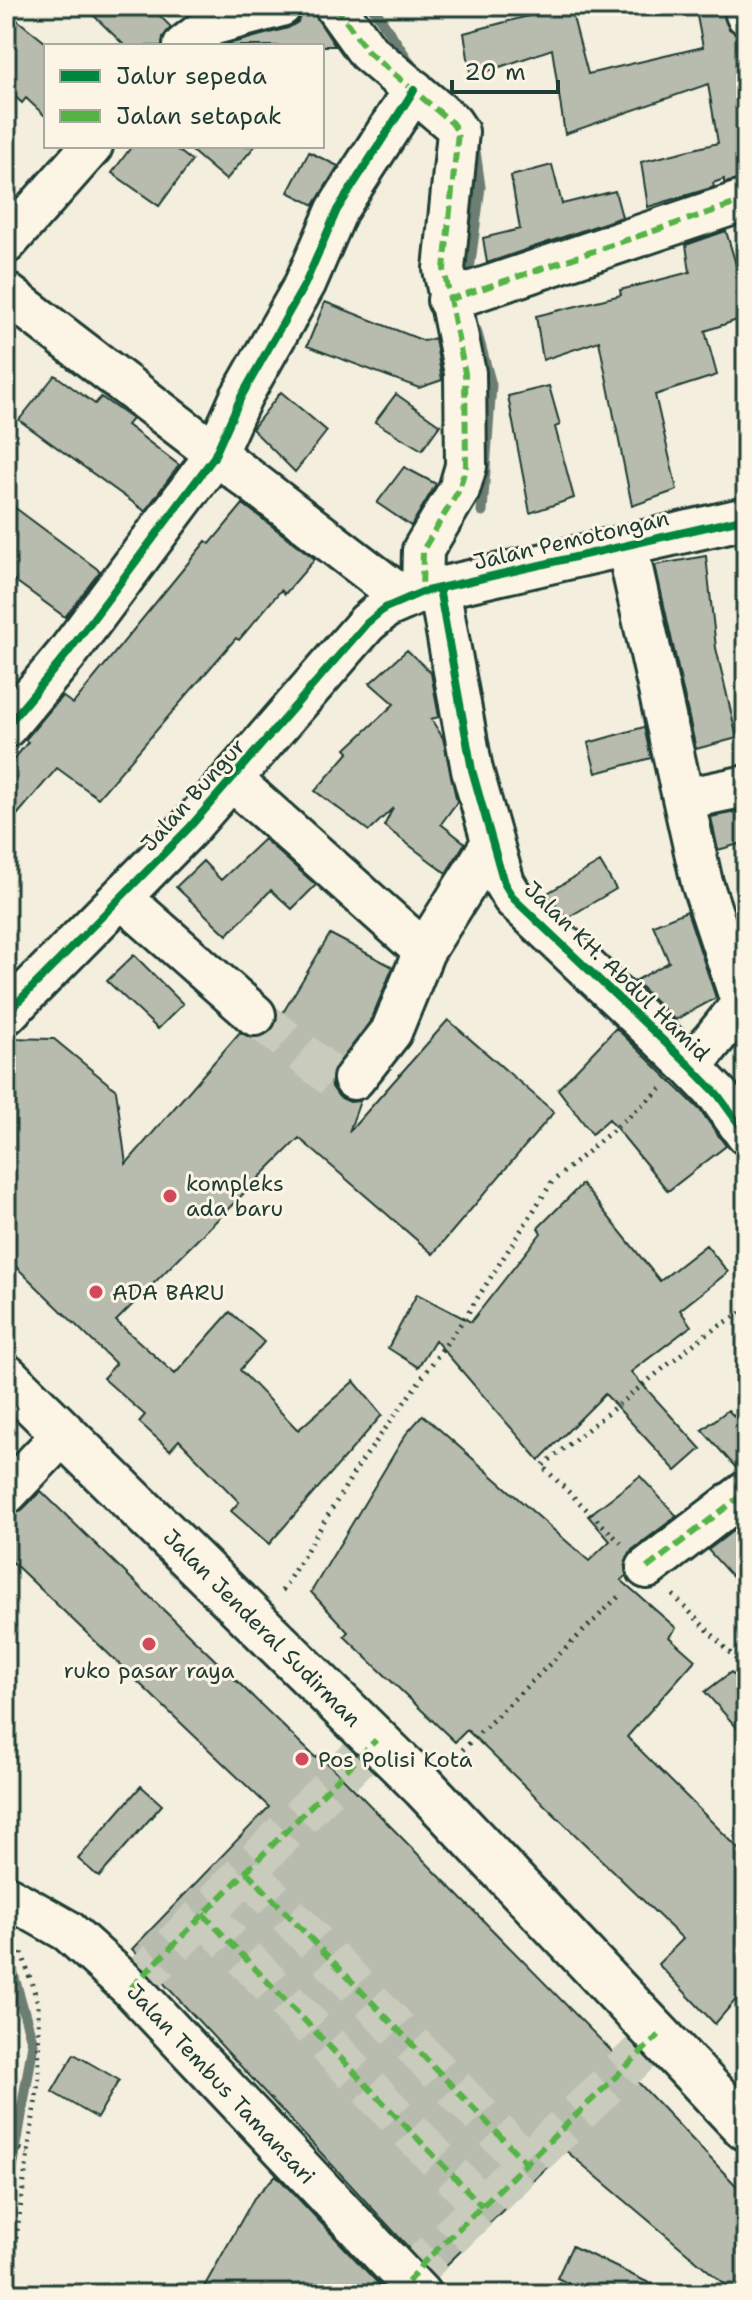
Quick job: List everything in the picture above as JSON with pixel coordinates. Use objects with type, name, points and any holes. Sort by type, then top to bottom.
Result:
[{"type":"main road","name":"Jalan Jenderal Sudirman","points":[[6,1377],[424,1787],[746,2128]]},
{"type":"street","points":[[196,26],[281,6]]},
{"type":"street","name":"Jalan KH. Abdul Hamid","points":[[335,6],[368,52],[458,132],[444,269],[465,373],[466,466],[459,490],[423,550],[422,593],[504,883],[523,910],[718,1095],[746,1134]]},
{"type":"street","points":[[744,6],[746,14]]},
{"type":"street","points":[[6,727],[66,655],[214,457],[241,397],[305,284],[348,190],[414,90]]},
{"type":"street","points":[[6,243],[90,148]]},
{"type":"street","points":[[448,300],[746,200]]},
{"type":"street","points":[[6,293],[214,457],[422,593]]},
{"type":"street","name":"Jalan Pemotongan","points":[[422,593],[746,518]]},
{"type":"street","points":[[627,546],[702,883],[742,1004],[691,1067]]},
{"type":"street","name":"Jalan Bungur","points":[[6,1014],[122,898],[232,780],[367,623],[422,593]]},
{"type":"street","points":[[232,780],[424,951]]},
{"type":"street","points":[[684,799],[746,786]]},
{"type":"street","points":[[354,1079],[391,1032],[424,951],[492,843]]},
{"type":"street","points":[[122,898],[255,1015]]},
{"type":"street","points":[[6,1494],[64,1433]]},
{"type":"street","points":[[647,1568],[746,1492]]},
{"type":"street","name":"Jalan Tembus Tamansari","points":[[6,1896],[68,1931],[131,1988],[420,2294]]},
{"type":"path","points":[[260,1626],[355,1471],[464,1319],[552,1182],[691,1067]]},
{"type":"path","points":[[542,1466],[706,1334],[746,1310]]},
{"type":"path","points":[[424,1787],[647,1568]]},
{"type":"path","points":[[8,2294],[39,2076],[38,2003],[19,1944],[13,1935]]},
{"type":"path","points":[[6,2142],[28,2153]]},
{"type":"building","points":[[84,6],[150,6],[171,27],[163,37],[162,44],[123,44]]},
{"type":"building","points":[[309,6],[335,46],[228,44],[288,28],[298,22],[303,8]]},
{"type":"building","points":[[526,6],[570,6],[588,74],[703,47],[695,6],[722,6],[729,29],[746,36],[746,178],[724,183],[724,179],[713,183],[714,187],[648,207],[641,162],[718,143],[708,84],[565,134],[552,49],[471,77],[464,33],[528,16]]},
{"type":"building","points":[[6,11],[46,43],[44,115],[26,98],[22,103],[6,88]]},
{"type":"building","points":[[131,148],[176,148],[192,161],[159,206],[112,173]]},
{"type":"building","points":[[188,148],[253,148],[226,180]]},
{"type":"building","points":[[309,152],[338,166],[314,205],[288,192]]},
{"type":"building","points":[[552,165],[562,204],[615,191],[622,217],[487,263],[483,238],[520,229],[511,176]]},
{"type":"building","points":[[726,231],[746,298],[746,317],[705,331],[717,375],[655,395],[677,490],[632,506],[599,341],[543,360],[536,316],[621,295],[620,290],[690,272],[686,245]]},
{"type":"building","points":[[325,302],[424,341],[435,338],[442,380],[419,388],[307,346]]},
{"type":"building","points":[[55,375],[95,404],[101,397],[132,419],[127,425],[179,465],[145,511],[19,420]]},
{"type":"building","points":[[549,386],[560,425],[555,427],[574,498],[530,513],[508,396]]},
{"type":"building","points":[[281,392],[327,431],[295,472],[252,429]]},
{"type":"building","points":[[396,394],[440,425],[422,450],[375,422]]},
{"type":"building","points":[[404,467],[436,484],[411,526],[377,503]]},
{"type":"building","points":[[6,501],[100,571],[65,617],[6,574]]},
{"type":"building","points":[[243,504],[315,559],[285,594],[281,590],[239,640],[236,638],[98,798],[57,768],[6,828],[6,769],[28,742],[25,740],[62,696],[73,704],[206,541],[210,544]]},
{"type":"building","points":[[706,556],[716,648],[737,738],[696,749],[655,565]]},
{"type":"building","points":[[407,650],[431,673],[439,717],[431,719],[443,738],[457,802],[441,824],[465,843],[446,873],[384,826],[393,808],[369,831],[315,791],[349,752],[346,749],[394,704],[370,683]]},
{"type":"building","points":[[644,727],[651,758],[596,773],[588,743]]},
{"type":"building","points":[[746,810],[746,842],[718,850],[711,817]]},
{"type":"building","points":[[264,839],[316,885],[292,909],[271,890],[227,935],[176,887],[203,861],[221,880]]},
{"type":"building","points":[[600,862],[616,889],[567,918],[546,894]]},
{"type":"building","points":[[687,911],[716,998],[675,1020],[635,981],[669,962],[653,925]]},
{"type":"building","points":[[330,934],[393,967],[371,1020],[331,1075],[332,1087],[339,1097],[350,1102],[360,1101],[349,1132],[448,1020],[554,1112],[433,1254],[299,1138],[116,1321],[175,1374],[230,1312],[264,1342],[240,1370],[298,1430],[354,1381],[382,1415],[269,1544],[231,1511],[239,1502],[179,1440],[170,1450],[139,1422],[145,1415],[103,1378],[116,1364],[6,1257],[6,1038],[54,1039],[116,1090],[126,1164],[240,1032],[251,1038],[272,1031]]},
{"type":"building","points":[[134,955],[183,1004],[158,1029],[107,981]]},
{"type":"building","points":[[616,1028],[700,1110],[726,1146],[668,1191],[609,1119],[592,1134],[558,1089]]},
{"type":"building","points":[[582,1184],[660,1281],[706,1245],[728,1272],[680,1310],[691,1326],[631,1372],[701,1449],[676,1471],[605,1394],[539,1460],[435,1340],[418,1367],[388,1348],[417,1294],[471,1322],[541,1233],[538,1228]]},
{"type":"building","points":[[728,1410],[746,1429],[746,1469],[739,1471],[702,1430]]},
{"type":"building","points":[[423,1415],[589,1561],[610,1541],[588,1516],[640,1476],[677,1516],[632,1550],[626,1560],[626,1576],[621,1580],[676,1628],[669,1637],[695,1660],[627,1737],[746,1856],[746,1988],[715,2024],[658,1964],[683,1939],[467,1730],[455,1742],[344,1636],[348,1632],[311,1592],[406,1434]]},
{"type":"building","points":[[41,1491],[316,1758],[319,1755],[341,1776],[638,2078],[636,2080],[746,2196],[746,2294],[736,2294],[565,2150],[435,2276],[132,1949],[269,1807],[6,1556],[6,1516],[22,1510]]},
{"type":"building","points":[[746,1521],[746,1592],[708,1550]]},
{"type":"building","points":[[731,1672],[746,1688],[746,1738],[705,1692]]},
{"type":"building","points":[[141,1786],[162,1805],[99,1877],[78,1859]]},
{"type":"building","points":[[74,2054],[119,2080],[97,2118],[52,2092]]},
{"type":"building","points":[[276,2175],[388,2294],[200,2294],[254,2198]]},
{"type":"building","points":[[572,2246],[672,2294],[590,2294],[557,2278]]},
{"type":"waterway","points":[[372,6],[411,65]]},
{"type":"waterway","points":[[467,285],[480,187],[474,144]]},
{"type":"waterway","points":[[476,330],[491,385],[482,511]]},
{"type":"waterway","points":[[6,1950],[33,2044],[6,2204]]},
{"type":"tunnel","points":[[255,1015],[346,1088],[354,1079]]},
{"type":"tunnel","points":[[131,1988],[376,1740]]},
{"type":"tunnel","points":[[246,1871],[526,2163]]},
{"type":"tunnel","points":[[203,1914],[482,2206]]},
{"type":"tunnel","points":[[408,2282],[424,2262],[659,2035]]},
{"type":"marked path","points":[[335,6],[368,52],[452,123],[458,132],[444,269],[465,373],[466,466],[459,490],[423,550],[422,592]]},
{"type":"marked path","points":[[744,6],[746,14]]},
{"type":"marked path","points":[[448,300],[746,200]]},
{"type":"marked path","points":[[647,1568],[746,1492]]},
{"type":"marked path","points":[[131,1988],[376,1740]]},
{"type":"marked path","points":[[246,1871],[526,2163]]},
{"type":"marked path","points":[[203,1914],[482,2206]]},
{"type":"marked path","points":[[408,2282],[424,2262],[659,2035]]},
{"type":"cycle path","points":[[6,727],[66,655],[214,457],[241,397],[305,284],[337,210],[414,90]]},
{"type":"cycle path","points":[[6,1014],[189,828],[367,623],[385,608],[422,592],[746,518]]},
{"type":"cycle path","points":[[439,588],[472,770],[504,883],[513,898],[718,1095],[746,1134]]},
{"type":"place","name":"kompleks ada baru","points":[[170,1196]]},
{"type":"place","name":"ADA BARU","points":[[96,1292]]},
{"type":"place","name":"ruko pasar raya","points":[[149,1644]]},
{"type":"place","name":"Pos Polisi Kota","points":[[302,1759]]}]
